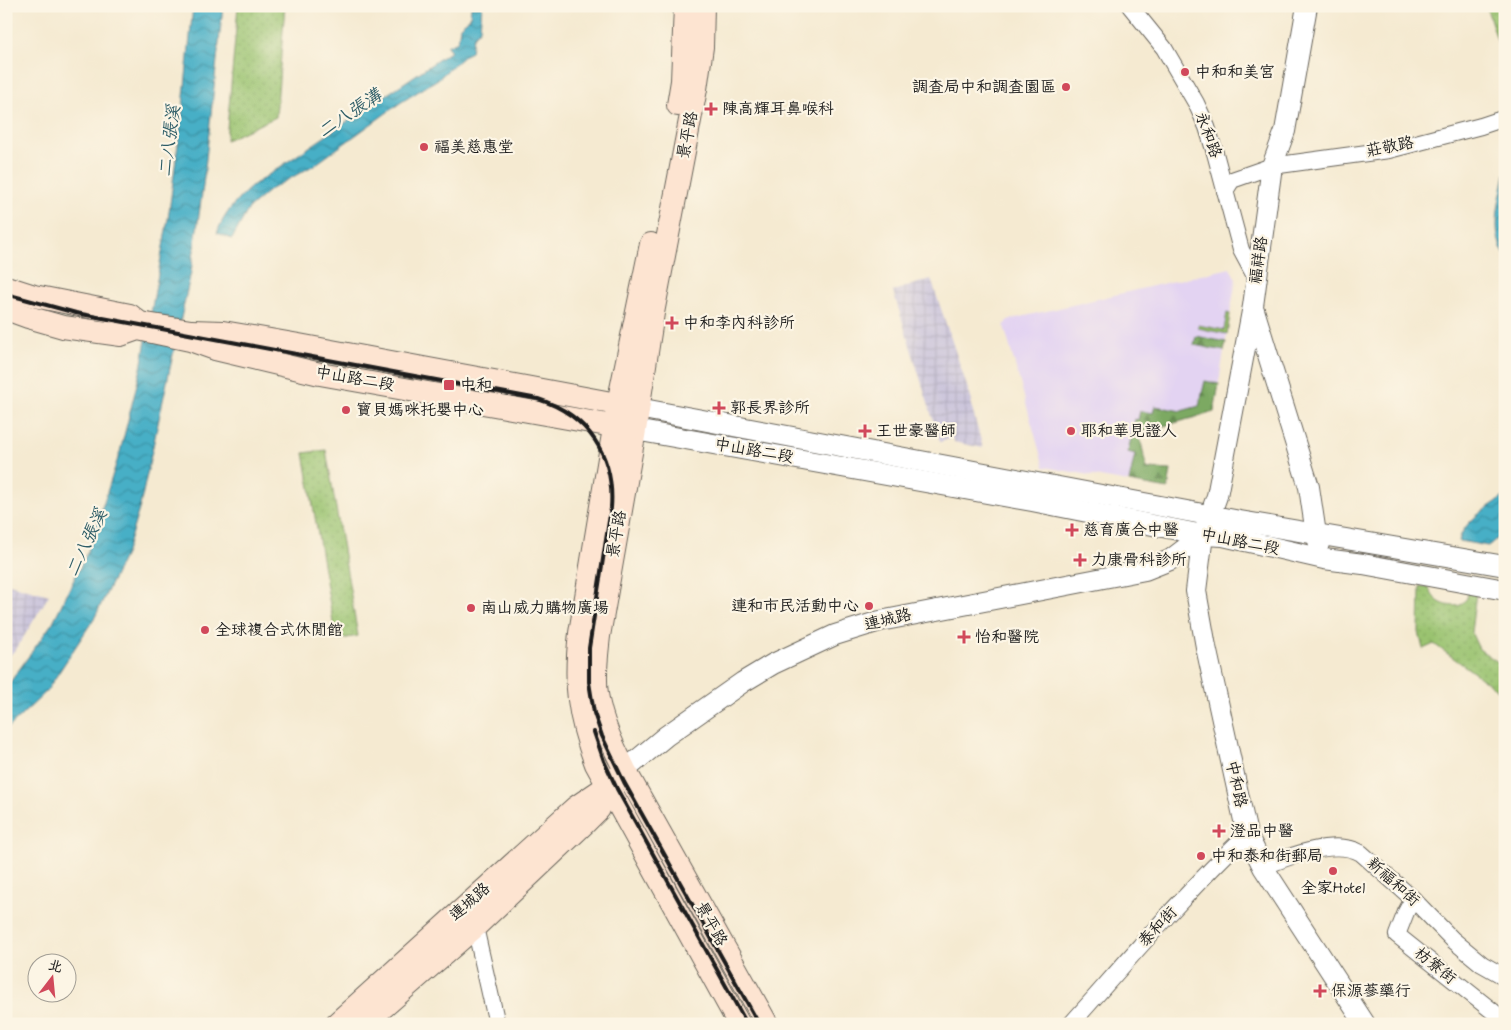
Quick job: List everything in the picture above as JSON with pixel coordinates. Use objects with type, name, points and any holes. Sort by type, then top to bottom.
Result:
[{"type":"main road","name":"景平路","points":[[685,6],[682,81],[627,417],[599,636],[596,666],[597,694],[607,732],[625,770],[768,1024]]},
{"type":"main road","name":"景平路","points":[[703,6],[702,47],[696,89],[653,313],[627,417],[580,634],[576,666],[577,695],[587,740],[607,786],[739,1024]]},
{"type":"main road","name":"中山路二段","points":[[6,287],[34,296],[130,315],[139,326]]},
{"type":"main road","name":"中山路二段","points":[[6,309],[62,327],[121,335],[139,326],[191,335],[223,332],[299,344],[627,417]]},
{"type":"main road","name":"連城路","points":[[336,1024],[576,807],[607,786],[625,770]]},
{"type":"main road","name":"連城路","points":[[364,1024],[474,926],[592,816],[598,809],[607,786]]},
{"type":"street","name":"永和路","points":[[1130,6],[1164,48],[1207,127],[1242,250],[1256,278]]},
{"type":"street","name":"福祥路","points":[[1211,515],[1217,496],[1253,306],[1272,166],[1285,131],[1307,6]]},
{"type":"street","name":"莊敬路","points":[[1225,191],[1232,180],[1272,166],[1389,150],[1505,118]]},
{"type":"street","points":[[1253,306],[1308,487],[1316,534],[1324,559]]},
{"type":"street","name":"中山路二段","points":[[627,417],[1505,566]]},
{"type":"street","name":"中山路二段","points":[[627,417],[1032,501],[1204,535],[1223,536],[1324,559],[1363,564],[1505,590]]},
{"type":"street","name":"中和路","points":[[1211,515],[1204,535],[1196,591],[1206,647],[1247,834],[1263,867],[1365,1024]]},
{"type":"street","name":"連城路","points":[[625,770],[666,736],[743,682],[773,664],[835,635],[880,621],[1145,570],[1170,560],[1204,535]]},
{"type":"street","name":"泰和街","points":[[1072,1024],[1150,936],[1224,856],[1247,834]]},
{"type":"street","name":"新福和街","points":[[1263,867],[1276,861],[1314,850],[1342,847],[1352,848],[1361,853],[1413,899],[1453,940],[1482,964],[1505,977]]},
{"type":"street","name":"枋寮街","points":[[1413,899],[1397,935],[1505,1021]]},
{"type":"street","points":[[474,926],[497,1024]]},
{"type":"shaded area","points":[[1230,268],[1236,279],[1214,412],[1139,433],[1147,469],[1171,470],[1168,489],[1044,467],[1004,326],[1008,320]]},
{"type":"shaded area","points":[[931,279],[972,401],[971,405],[983,448],[954,442],[953,438],[940,442],[893,291]]},
{"type":"shaded area","points":[[6,583],[49,595],[17,648],[6,659]]},
{"type":"green space","points":[[238,6],[285,6],[276,117],[226,140]]},
{"type":"green space","points":[[1486,6],[1505,6],[1505,64]]},
{"type":"green space","points":[[1227,313],[1230,314],[1227,334],[1198,328],[1198,325],[1224,330]]},
{"type":"green space","points":[[1196,336],[1226,342],[1224,351],[1194,345]]},
{"type":"green space","points":[[1205,381],[1219,384],[1214,412],[1139,433],[1147,469],[1171,470],[1168,489],[1129,482],[1135,454],[1128,452],[1135,419],[1138,420],[1140,411],[1153,413],[1155,406],[1181,411],[1199,406]]},
{"type":"green space","points":[[326,450],[358,636],[336,640],[304,453]]},
{"type":"green space","points":[[1420,586],[1429,587],[1437,600],[1450,606],[1461,605],[1467,598],[1468,592],[1476,593],[1471,632],[1479,649],[1505,667],[1505,695],[1434,644],[1423,649],[1419,632]]},
{"type":"water","points":[[193,6],[223,6],[203,186],[191,272],[140,506],[126,552],[95,617],[46,692],[6,730],[6,688],[53,622],[88,551],[120,452],[141,368],[168,219],[183,107]]},
{"type":"water","points":[[471,6],[482,6],[480,29],[473,37],[471,52],[438,79],[400,103],[316,164],[271,189],[249,208],[232,239],[217,233],[223,219],[241,196],[252,186],[451,51],[447,46],[458,41],[460,26],[470,18]]},
{"type":"water","points":[[1505,174],[1505,255],[1500,246],[1497,226]]},
{"type":"water","points":[[1505,496],[1505,532],[1488,546],[1459,541],[1471,521]]},
{"type":"railway","points":[[6,294],[76,313],[538,399],[556,406],[571,415],[584,427],[595,440],[603,455],[611,489],[611,508],[589,648],[589,682],[594,713],[602,736],[624,782],[759,1024]]},
{"type":"railway","points":[[594,732],[604,761],[617,789],[747,1024]]},
{"type":"place","name":"中和和美宮","points":[[1185,72]]},
{"type":"place","name":"調查局中和調查園區","points":[[1066,87]]},
{"type":"place","name":"陳高輝耳鼻喉科","points":[[711,109]]},
{"type":"place","name":"福美慈惠堂","points":[[424,147]]},
{"type":"place","name":"中和李內科診所","points":[[672,323]]},
{"type":"place","name":"中和","points":[[449,385]]},
{"type":"place","name":"郭長界診所","points":[[719,408]]},
{"type":"place","name":"寶貝媽咪托嬰中心","points":[[346,410]]},
{"type":"place","name":"王世豪醫師","points":[[865,431]]},
{"type":"place","name":"耶和華見證人","points":[[1071,431]]},
{"type":"place","name":"慈育廣合中醫","points":[[1072,530]]},
{"type":"place","name":"力康骨科診所","points":[[1080,560]]},
{"type":"place","name":"連和市民活動中心","points":[[869,606]]},
{"type":"place","name":"南山威力購物廣場","points":[[471,608]]},
{"type":"place","name":"全球複合式休閒館","points":[[205,630]]},
{"type":"place","name":"怡和醫院","points":[[964,637]]},
{"type":"place","name":"澄品中醫","points":[[1219,831]]},
{"type":"place","name":"中和泰和街郵局","points":[[1201,856]]},
{"type":"place","name":"全家Hotel","points":[[1333,871]]},
{"type":"place","name":"保源蔘藥行","points":[[1320,991]]},
{"type":"water label","name":"二八張溝","points":[[350,114]]},
{"type":"water label","name":"二八張溪","points":[[170,141]]},
{"type":"water label","name":"二八張溪","points":[[87,543]]}]
